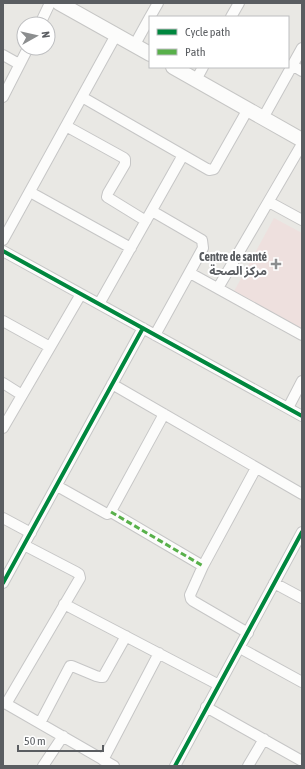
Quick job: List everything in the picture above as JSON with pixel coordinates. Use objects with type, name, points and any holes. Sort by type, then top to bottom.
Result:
[{"type":"street","points":[[44,16],[50,3]]},
{"type":"street","points":[[59,3],[149,54]]},
{"type":"street","points":[[151,16],[158,3]]},
{"type":"street","points":[[232,16],[239,3]]},
{"type":"street","points":[[134,46],[149,19]]},
{"type":"street","points":[[3,240],[116,35]]},
{"type":"street","points":[[264,118],[302,48]]},
{"type":"street","points":[[3,55],[19,64]]},
{"type":"street","points":[[4,91],[24,56]]},
{"type":"street","points":[[292,66],[302,71]]},
{"type":"street","points":[[175,68],[302,140]]},
{"type":"street","points":[[196,80],[202,68]]},
{"type":"street","points":[[82,97],[209,170],[214,169],[248,109]]},
{"type":"street","points":[[66,126],[124,158],[125,164],[107,197],[146,221]]},
{"type":"street","points":[[218,288],[302,144]]},
{"type":"street","points":[[99,304],[183,155]]},
{"type":"street","points":[[30,192],[131,248]]},
{"type":"street","points":[[269,202],[302,220]]},
{"type":"street","points":[[152,211],[202,240],[203,248],[155,335]]},
{"type":"street","points":[[3,251],[302,416]]},
{"type":"street","points":[[190,273],[302,335]]},
{"type":"street","points":[[3,428],[81,294]]},
{"type":"street","points":[[3,321],[50,347]]},
{"type":"street","points":[[3,583],[143,328]]},
{"type":"street","points":[[288,408],[302,382]]},
{"type":"street","points":[[3,383],[22,395]]},
{"type":"street","points":[[112,384],[302,494]]},
{"type":"street","points":[[111,512],[164,414]]},
{"type":"street","points":[[248,633],[193,601],[190,595],[203,566],[256,468]]},
{"type":"street","points":[[56,486],[107,514],[111,512],[203,566]]},
{"type":"street","points":[[3,518],[31,533]]},
{"type":"street","points":[[174,766],[240,648],[302,532]]},
{"type":"street","points":[[24,545],[79,574],[80,578],[4,703],[114,766]]},
{"type":"street","points":[[274,583],[302,598]]},
{"type":"street","points":[[64,604],[219,685]]},
{"type":"street","points":[[40,723],[70,666],[96,676],[103,677],[126,636]]},
{"type":"street","points":[[240,648],[302,682]]},
{"type":"street","points":[[103,760],[159,653]]},
{"type":"street","points":[[206,707],[302,761]]},
{"type":"street","points":[[43,766],[63,736]]},
{"type":"street","points":[[248,766],[264,739]]},
{"type":"shaded area","name":"Centre de santé مركز الصحة","points":[[274,218],[302,233],[302,333],[232,295]]},
{"type":"marked path","points":[[111,512],[203,566]]},
{"type":"cycle path","points":[[3,251],[302,416]]},
{"type":"cycle path","points":[[3,583],[143,328]]},
{"type":"cycle path","points":[[175,766],[302,532]]},
{"type":"place","name":"Centre de santé مركز الصحة","points":[[276,264]]}]
